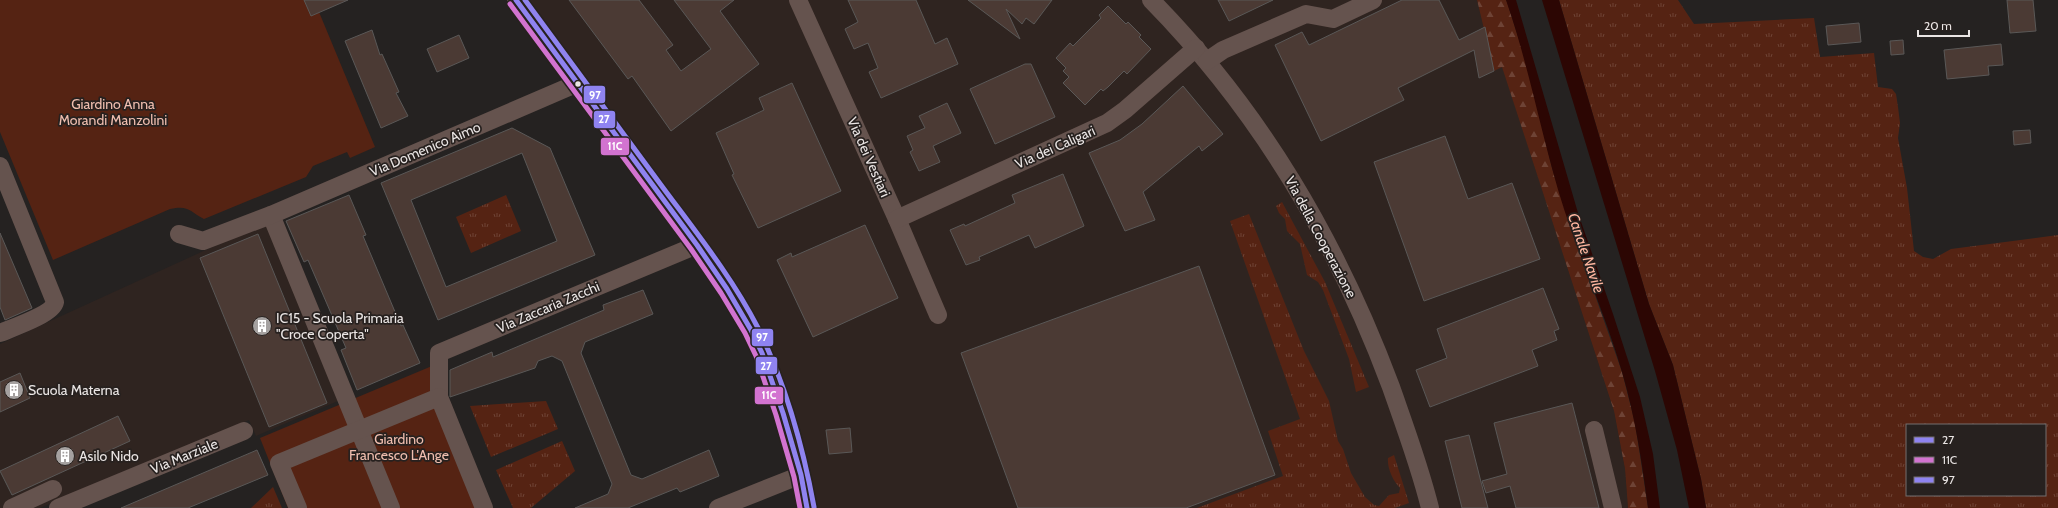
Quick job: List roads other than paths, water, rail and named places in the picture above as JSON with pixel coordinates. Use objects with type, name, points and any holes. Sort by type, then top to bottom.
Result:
[{"type":"street","points":[[516,0],[697,245],[727,289],[759,347],[783,413],[801,475],[808,508]]},
{"type":"street","name":"Via dei Vestiari","points":[[798,0],[897,219],[938,315]]},
{"type":"street","name":"Via della Cooperazione","points":[[1151,0],[1196,48],[1250,117],[1276,155],[1309,209],[1338,264],[1380,359],[1411,442],[1430,508]]},
{"type":"street","points":[[1207,61],[1223,50],[1306,14],[1333,19],[1373,0]]},
{"type":"street","name":"Via dei Caligari","points":[[897,219],[1107,123],[1125,110],[1196,48]]},
{"type":"street","name":"Via Domenico Aimo","points":[[179,234],[204,241],[271,215],[578,83]]},
{"type":"street","points":[[0,166],[54,298],[54,306],[46,312],[0,333]]},
{"type":"street","points":[[271,215],[391,508]]},
{"type":"street","name":"Via Zaccaria Zacchi","points":[[439,397],[439,353],[697,245]]},
{"type":"street","points":[[298,508],[279,463],[439,397],[484,508]]},
{"type":"street","points":[[1594,430],[1613,508]]},
{"type":"street","name":"Via Marziale","points":[[58,508],[244,431]]},
{"type":"street","points":[[729,506],[801,475]]},
{"type":"street","points":[[12,508],[54,489]]},
{"type":"water","name":"Canale Navile","points":[[1506,0],[1516,0],[1578,213],[1640,397],[1653,454],[1660,508],[1648,508],[1638,439],[1622,372],[1609,331],[1564,209],[1522,52]]},
{"type":"water","points":[[1542,0],[1559,0],[1649,304],[1673,365],[1701,479],[1706,508],[1689,508],[1677,450],[1655,371]]},
{"type":"place","name":"IC15 - Scuola Primaria \"Croce Coperta\"","points":[[262,326]]},
{"type":"place","name":"Scuola Materna","points":[[14,390]]},
{"type":"place","name":"Asilo Nido","points":[[65,456]]},
{"type":"park label","name":"Giardino Anna Morandi Manzolini","points":[[113,112]]},
{"type":"park label","name":"Giardino Francesco L'Ange","points":[[399,448]]}]
